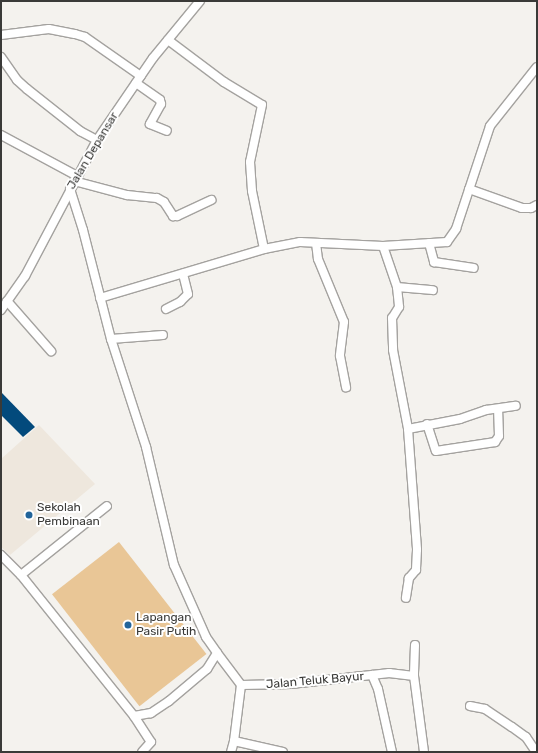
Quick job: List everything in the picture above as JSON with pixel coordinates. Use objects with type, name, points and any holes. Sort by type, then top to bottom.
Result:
[{"type":"street","name":"Jalan Depansar","points":[[3,306],[26,276],[75,179],[97,140],[138,80],[200,1]]},
{"type":"street","points":[[1,35],[49,29],[85,37],[160,100],[161,104],[150,124],[167,131]]},
{"type":"street","points":[[168,40],[224,82],[262,105],[261,123],[250,162],[252,191],[264,249]]},
{"type":"street","points":[[1,57],[17,80],[26,89],[80,131],[97,140]]},
{"type":"street","points":[[100,298],[264,249],[300,242],[383,246],[447,242],[451,239],[490,126],[535,73]]},
{"type":"street","points":[[1,135],[75,179],[127,194],[161,199],[170,212],[177,216],[211,200]]},
{"type":"street","points":[[70,189],[84,230],[111,339],[146,447],[166,536],[179,579],[206,638],[241,685],[234,741],[230,752]]},
{"type":"street","points":[[469,189],[522,208],[531,208],[537,205]]},
{"type":"street","points":[[316,243],[318,259],[344,322],[340,356],[346,387]]},
{"type":"street","points":[[429,243],[434,262],[474,268]]},
{"type":"street","points":[[383,246],[397,287],[399,308],[393,315],[393,350],[408,429],[417,550],[416,570],[409,577],[406,598]]},
{"type":"street","points":[[166,309],[180,302],[188,294],[183,274]]},
{"type":"street","points":[[397,287],[433,290]]},
{"type":"street","points":[[3,306],[51,351]]},
{"type":"street","points":[[111,339],[163,335]]},
{"type":"street","points":[[408,429],[516,406]]},
{"type":"street","points":[[426,424],[436,451],[495,442],[499,436],[498,409]]},
{"type":"street","points":[[21,575],[108,506]]},
{"type":"street","points":[[1,555],[21,575],[134,716],[151,742],[142,752]]},
{"type":"street","points":[[416,645],[414,676],[424,752]]},
{"type":"street","points":[[134,716],[151,713],[169,701],[207,669],[217,653]]},
{"type":"street","name":"Jalan Teluk Bayur","points":[[241,685],[291,684],[389,674],[414,676]]},
{"type":"street","points":[[372,675],[378,689],[392,752]]},
{"type":"street","points":[[470,706],[485,709],[512,727],[526,737],[536,752]]},
{"type":"street","points":[[234,741],[283,752]]},
{"type":"shaded area","name":"Sekolah Pembinaan","points":[[39,425],[95,484],[10,555],[1,547],[1,459]]},
{"type":"shaded area","name":"Lapangan Pasir Putih","points":[[119,542],[206,654],[139,706],[52,594]]},
{"type":"building","points":[[1,392],[35,427],[23,437],[1,415]]},
{"type":"place","name":"Sekolah Pembinaan","points":[[29,515]]},
{"type":"place","name":"Lapangan Pasir Putih","points":[[128,625]]}]
